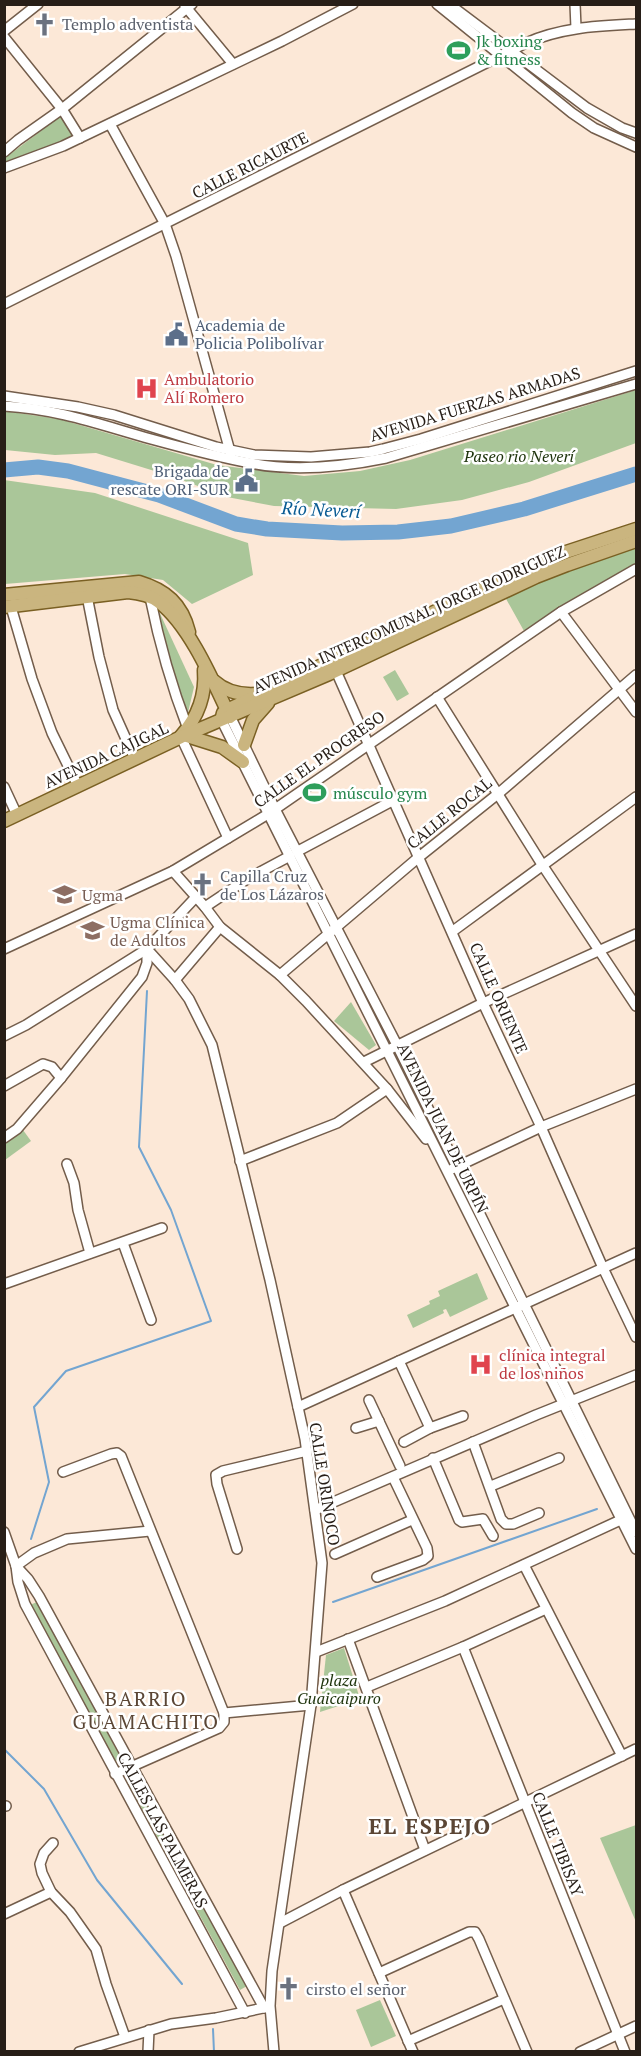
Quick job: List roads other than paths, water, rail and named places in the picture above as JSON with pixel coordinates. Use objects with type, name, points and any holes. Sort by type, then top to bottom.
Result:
[{"type":"main road","name":"AVENIDA INTERCOMUNAL JORGE RODRIGUEZ","points":[[227,716],[506,578],[563,554],[636,529]]},
{"type":"main road","name":"AVENIDA INTERCOMUNAL JORGE RODRIGUEZ","points":[[270,695],[336,671],[536,577],[636,542]]},
{"type":"main road","points":[[4,595],[139,582],[154,586],[174,601],[183,614],[190,639]]},
{"type":"main road","points":[[8,607],[128,592],[143,594],[159,601],[190,639],[227,716]]},
{"type":"main road","points":[[207,671],[218,684],[237,693],[270,695],[253,720],[244,746]]},
{"type":"main road","points":[[207,671],[202,699],[185,734],[216,745],[243,762]]},
{"type":"main road","name":"AVENIDA CAJIGAL","points":[[4,821],[227,716]]},
{"type":"street","points":[[4,31],[38,4]]},
{"type":"street","points":[[4,168],[110,124],[353,4]]},
{"type":"street","points":[[437,4],[586,108],[636,133]]},
{"type":"street","points":[[449,4],[551,97],[594,128],[636,147]]},
{"type":"street","points":[[576,4],[576,28]]},
{"type":"street","points":[[4,152],[62,109],[188,6],[233,64]]},
{"type":"street","name":"CALLE RICAURTE","points":[[4,304],[539,37],[576,28],[636,24]]},
{"type":"street","points":[[4,37],[62,109],[80,138]]},
{"type":"street","points":[[110,124],[165,224],[231,454]]},
{"type":"street","name":"AVENIDA FUERZAS ARMADAS","points":[[4,406],[50,410],[151,439],[231,454],[311,457],[370,452],[421,439],[636,371]]},
{"type":"street","name":"AVENIDA FUERZAS ARMADAS","points":[[4,396],[78,407],[231,454],[251,464],[300,468],[362,463],[422,448],[636,384]]},
{"type":"street","name":"CALLE EL PROGRESO","points":[[4,949],[173,871],[228,838],[271,811],[561,612],[636,569]]},
{"type":"street","points":[[87,596],[99,657],[113,710],[135,759]]},
{"type":"street","points":[[150,597],[158,639],[185,734],[228,838]]},
{"type":"street","points":[[8,607],[52,733],[78,786]]},
{"type":"street","points":[[561,612],[636,712]]},
{"type":"street","name":"CALLE ORIENTE","points":[[336,671],[483,1003],[636,1337]]},
{"type":"street","name":"CALLE ROCAL","points":[[280,975],[418,857],[499,793],[636,675]]},
{"type":"street","points":[[437,697],[543,866],[636,1006]]},
{"type":"street","name":"AVENIDA JUAN DE URPÍN","points":[[227,716],[244,746],[271,811]]},
{"type":"street","name":"AVENIDA JUAN DE URPÍN","points":[[227,716],[243,762],[397,1045],[451,1169],[625,1518],[636,1549]]},
{"type":"street","points":[[4,787],[17,815]]},
{"type":"street","points":[[453,931],[636,797]]},
{"type":"street","points":[[205,907],[242,882],[394,800]]},
{"type":"street","points":[[173,871],[220,927],[280,975],[363,1062],[439,1155]]},
{"type":"street","points":[[4,1036],[26,1025],[147,949],[195,898]]},
{"type":"street","points":[[175,980],[220,927]]},
{"type":"street","name":"AVENIDA JUAN DE URPÍN","points":[[333,930],[387,1050],[439,1155],[451,1169]]},
{"type":"street","points":[[363,1062],[483,1003],[636,934]]},
{"type":"street","points":[[4,1138],[17,1129],[61,1078],[142,977],[147,963],[147,949]]},
{"type":"street","name":"CALLE ORINOCO","points":[[147,949],[189,999],[212,1045],[270,1280],[298,1407],[307,1451],[322,1563],[311,1705],[267,2007],[274,2052]]},
{"type":"street","points":[[4,1086],[43,1064],[52,1067],[61,1078]]},
{"type":"street","points":[[240,1161],[337,1123],[387,1089]]},
{"type":"street","points":[[451,1169],[541,1127],[636,1089]]},
{"type":"street","points":[[67,1164],[74,1182],[78,1210],[90,1253]]},
{"type":"street","points":[[4,1284],[162,1228]]},
{"type":"street","points":[[123,1243],[151,1320]]},
{"type":"street","points":[[298,1407],[636,1253]]},
{"type":"street","points":[[399,1361],[430,1428]]},
{"type":"street","points":[[315,1510],[433,1458],[636,1375]]},
{"type":"street","points":[[369,1400],[400,1466]]},
{"type":"street","points":[[404,1442],[430,1428],[463,1416]]},
{"type":"street","points":[[357,1428],[379,1421]]},
{"type":"street","points":[[473,1442],[501,1519],[506,1524],[513,1524],[539,1512]]},
{"type":"street","points":[[237,1549],[216,1475],[223,1471],[307,1451]]},
{"type":"street","points":[[63,1472],[117,1453],[121,1456],[224,1713],[224,1722],[219,1728],[115,1774]]},
{"type":"street","points":[[433,1458],[459,1520],[462,1522],[483,1519],[493,1536]]},
{"type":"street","points":[[490,1486],[559,1458]]},
{"type":"street","points":[[377,1577],[428,1556],[427,1548],[393,1477]]},
{"type":"street","points":[[316,1652],[445,1601],[625,1518]]},
{"type":"street","name":"AVENIDA JUAN DE URPÍN","points":[[625,1518],[636,1532]]},
{"type":"street","points":[[335,1554],[412,1520]]},
{"type":"street","points":[[6,1539],[16,1566],[34,1553],[68,1539],[150,1531]]},
{"type":"street","points":[[524,1565],[622,1756]]},
{"type":"street","name":"CALLES LAS PALMERAS","points":[[16,1566],[39,1596],[267,2007]]},
{"type":"street","name":"CALLES LAS PALMERAS","points":[[16,1566],[25,1604],[245,2013]]},
{"type":"street","points":[[367,1687],[546,1609]]},
{"type":"street","points":[[348,1639],[426,1850]]},
{"type":"street","name":"CALLE TIBISAY","points":[[463,1647],[625,2052]]},
{"type":"street","points":[[224,1713],[311,1705]]},
{"type":"street","points":[[280,1923],[343,1890],[636,1749]]},
{"type":"street","points":[[53,1843],[44,1853],[40,1864],[51,1892],[70,1912],[96,1949],[125,2037]]},
{"type":"street","points":[[343,1890],[412,2052]]},
{"type":"street","points":[[4,1914],[51,1892]]},
{"type":"street","points":[[379,1973],[469,1932],[475,1932],[527,2052]]},
{"type":"street","points":[[408,2042],[504,1999]]},
{"type":"street","points":[[79,2052],[189,2020],[216,2018],[267,2007]]},
{"type":"street","points":[[580,2052],[636,2026]]},
{"type":"street","points":[[148,2052],[149,2030]]},
{"type":"waterway","name":"Río Neverí","points":[[4,470],[38,467],[68,471],[159,495],[236,524],[267,529],[342,533],[398,532],[451,526],[524,509],[636,474]]},
{"type":"waterway","points":[[31,1539],[49,1482],[34,1407],[66,1371],[211,1321],[171,1210],[139,1147],[147,991]]},
{"type":"waterway","points":[[333,1602],[597,1509]]},
{"type":"waterway","points":[[4,1749],[44,1789],[97,1880],[182,1984]]},
{"type":"waterway","points":[[213,2029],[214,2052]]},
{"type":"place","name":"Templo adventista","points":[[44,24]]},
{"type":"place","name":"Jk boxing & fitness","points":[[458,50]]},
{"type":"place","name":"Academia de Policia Polibolívar","points":[[177,334]]},
{"type":"place","name":"Ambulatorio Alí Romero","points":[[146,388]]},
{"type":"place","name":"Brigada de rescate ORI-SUR","points":[[247,480]]},
{"type":"place","name":"músculo gym","points":[[315,793]]},
{"type":"place","name":"Capilla Cruz de Los Lázaros","points":[[202,885]]},
{"type":"place","name":"Ugma","points":[[64,895]]},
{"type":"place","name":"Ugma Clínica de Adultos","points":[[92,931]]},
{"type":"place","name":"clínica integral de los niños","points":[[481,1364]]},
{"type":"place","name":"cirsto el señor","points":[[288,1989]]},
{"type":"district","name":"BARRIO GUAMACHITO","points":[[146,1710]]},
{"type":"district","name":"EL ESPEJO","points":[[430,1826]]},
{"type":"park label","name":"Paseo rio Neverí","points":[[519,456]]},
{"type":"park label","name":"plaza Guaicaipuro","points":[[339,1689]]}]
